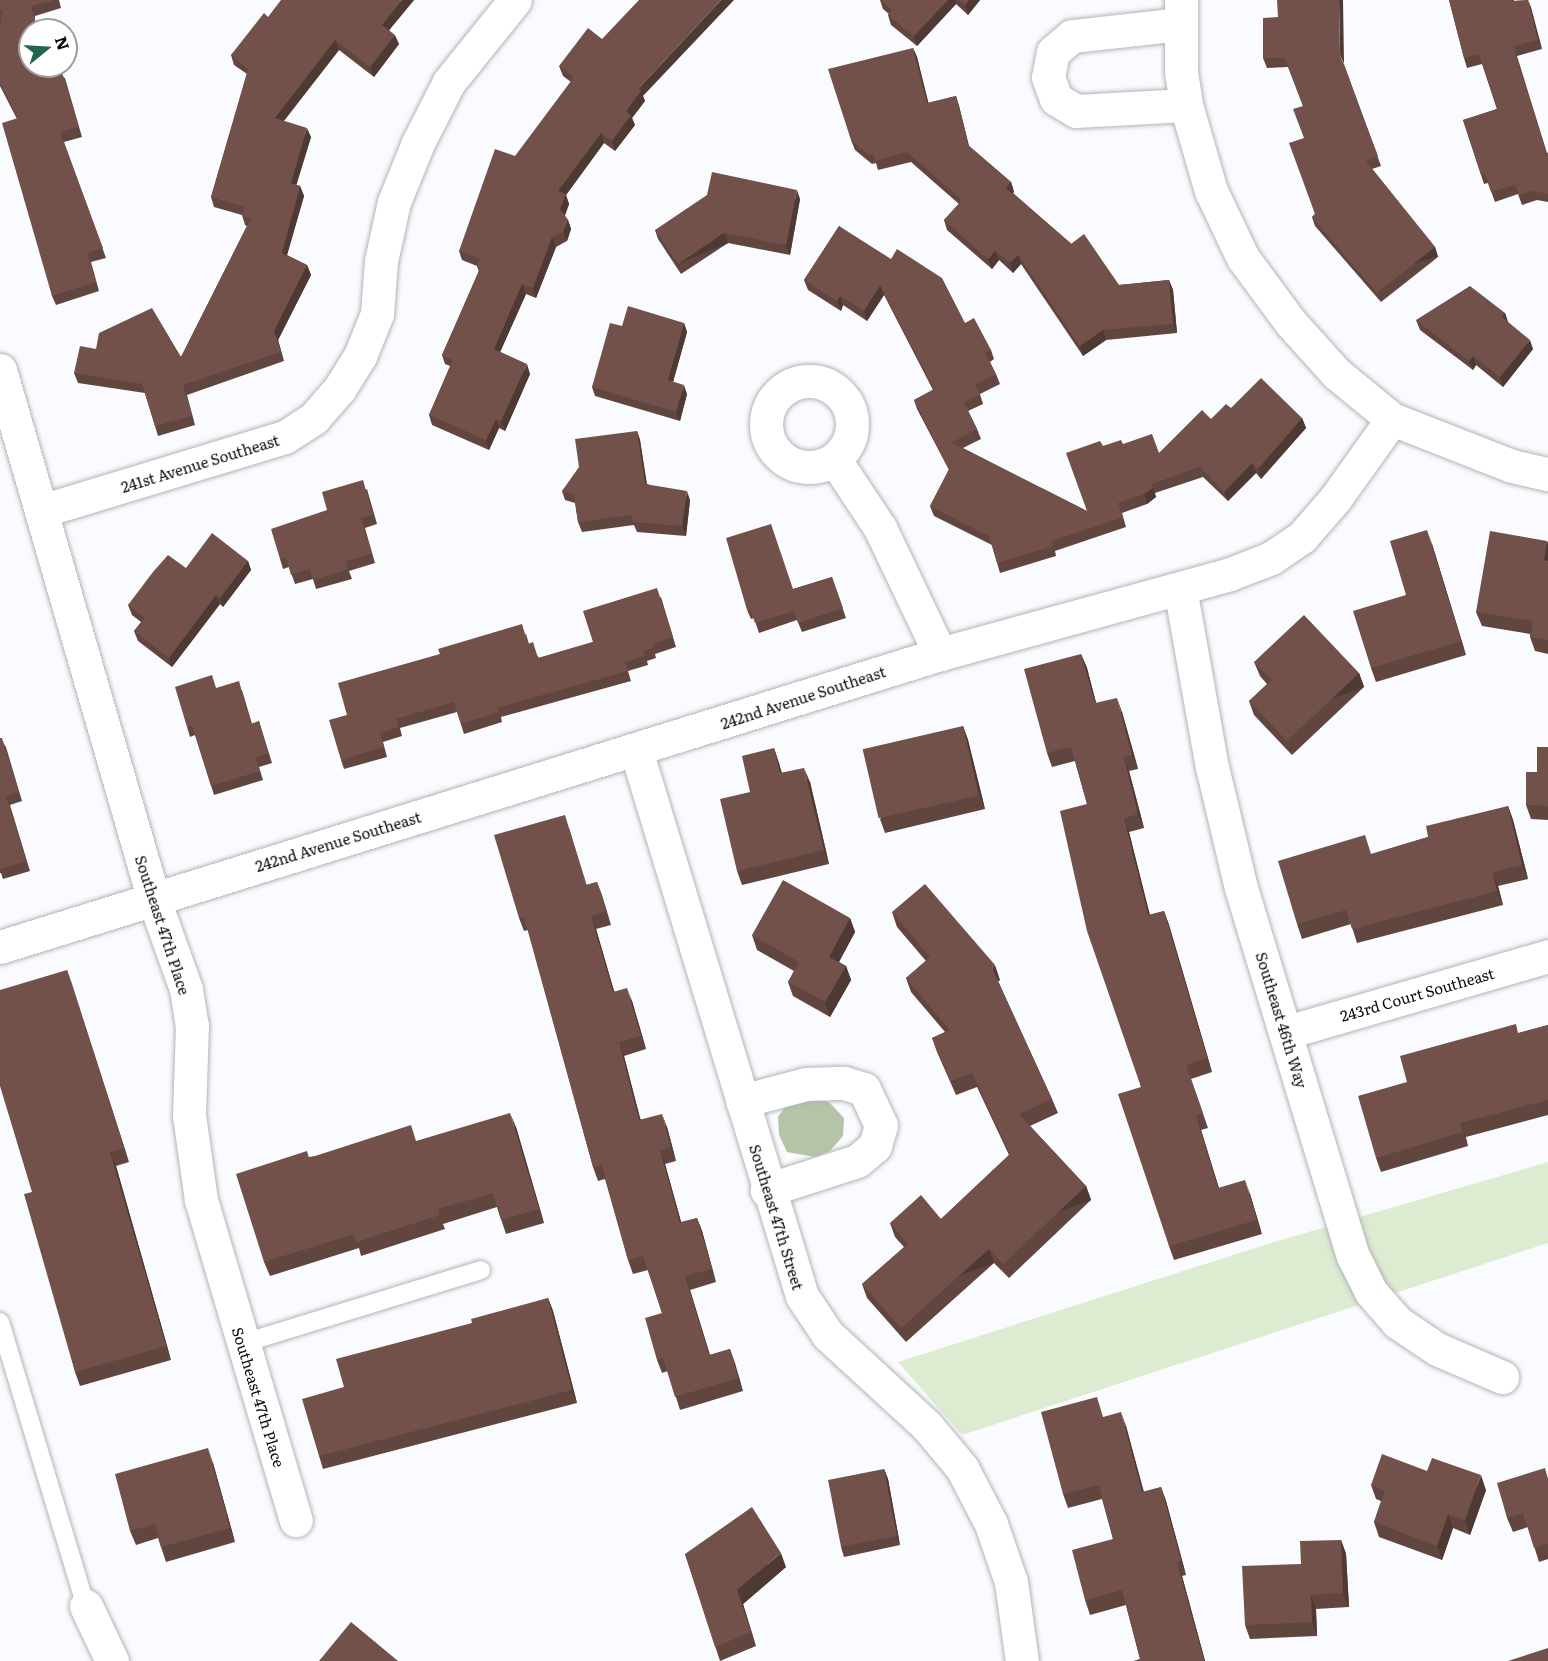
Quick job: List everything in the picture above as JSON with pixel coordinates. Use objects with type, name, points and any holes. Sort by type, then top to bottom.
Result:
[{"type":"street","name":"241st Avenue Southeast","points":[[41,511],[285,437],[314,418],[340,388],[360,356],[377,314],[381,261],[394,202],[418,143],[449,82],[515,0]]},
{"type":"street","points":[[1186,105],[1076,111],[1056,99],[1047,77],[1053,52],[1072,36],[1181,12],[1186,105],[1211,191],[1243,258],[1291,322],[1337,374],[1392,419],[1512,466],[1548,474]]},
{"type":"street","name":"Southeast 47th Place","points":[[0,370],[153,897],[186,989],[192,1025],[189,1115],[193,1160],[201,1200],[296,1520]]},
{"type":"street","name":"242nd Avenue Southeast","points":[[0,947],[153,897],[636,750],[940,654],[1180,588],[1271,558],[1302,537],[1335,500],[1392,419]]},
{"type":"street","points":[[835,460],[880,528],[940,654]]},
{"type":"street","name":"Southeast 46th Way","points":[[1180,588],[1214,778],[1241,888],[1287,1032],[1353,1256],[1371,1292],[1397,1322],[1437,1349],[1502,1377]]},
{"type":"street","name":"Southeast 47th Street","points":[[636,750],[767,1190],[802,1296],[828,1335],[927,1426],[962,1468],[991,1524],[1011,1582],[1022,1661]]},
{"type":"street","name":"243rd Court Southeast","points":[[1287,1032],[1548,956]]},
{"type":"street","points":[[742,1101],[806,1084],[844,1083],[864,1089],[874,1104],[881,1125],[875,1146],[858,1161],[767,1190]]},
{"type":"street","points":[[86,1606],[112,1661]]},
{"type":"lane","points":[[243,1343],[481,1270]]},
{"type":"lane","points":[[0,1322],[86,1606]]},
{"type":"green space","points":[[809,1098],[829,1102],[844,1118],[843,1136],[830,1151],[815,1157],[787,1152],[779,1135],[778,1117],[785,1107]]},
{"type":"green space","points":[[1548,1162],[1548,1243],[962,1435],[898,1362],[1274,1242]]},
{"type":"building","points":[[0,0],[54,0],[31,6],[34,18],[18,18],[18,78],[64,78],[79,127],[60,132],[103,248],[87,253],[96,282],[52,296],[2,123],[18,118],[0,83],[2,10],[0,11]]},
{"type":"building","points":[[281,0],[402,0],[382,25],[395,35],[370,67],[335,40],[275,118],[307,128],[291,183],[300,186],[282,253],[307,265],[274,331],[281,352],[183,385],[192,416],[155,426],[142,384],[74,373],[80,346],[96,349],[99,333],[152,308],[181,357],[251,218],[242,216],[244,207],[211,197],[248,69],[231,55],[264,13],[268,17]]},
{"type":"building","points":[[639,0],[721,0],[638,89],[641,91],[626,111],[631,115],[612,141],[601,133],[558,191],[566,194],[560,209],[568,220],[563,232],[552,237],[533,288],[522,284],[494,349],[527,364],[501,421],[496,419],[486,440],[429,415],[453,360],[442,355],[480,268],[477,267],[480,259],[459,251],[495,149],[515,156],[574,77],[559,66],[588,28],[602,39]]},
{"type":"building","points":[[880,0],[948,0],[914,36],[888,15],[892,10]]},
{"type":"building","points":[[959,0],[969,0],[965,5]]},
{"type":"building","points":[[1277,0],[1339,0],[1340,55],[1378,156],[1366,161],[1435,247],[1377,293],[1312,217],[1315,214],[1289,143],[1304,138],[1293,109],[1303,106],[1285,58],[1263,58],[1263,18],[1278,17]]},
{"type":"building","points":[[1449,0],[1528,0],[1538,40],[1513,46],[1548,153],[1548,194],[1533,191],[1519,195],[1515,185],[1491,192],[1485,173],[1481,175],[1463,120],[1497,109],[1479,54],[1464,58]]},
{"type":"building","points":[[913,48],[927,103],[956,96],[968,145],[1011,182],[1006,188],[1071,244],[1084,234],[1119,285],[1169,280],[1173,324],[1103,330],[1080,346],[1018,255],[1010,263],[995,251],[988,259],[944,220],[962,200],[907,152],[875,161],[873,153],[868,155],[851,140],[828,69]]},
{"type":"building","points":[[712,172],[797,190],[786,245],[724,233],[678,264],[655,230],[707,195]]},
{"type":"building","points":[[839,226],[891,259],[897,249],[942,278],[965,323],[974,318],[991,350],[985,353],[996,374],[975,385],[980,394],[964,402],[977,429],[951,443],[1087,511],[1066,453],[1100,441],[1103,446],[1121,440],[1123,444],[1152,434],[1159,453],[1202,410],[1211,419],[1226,404],[1231,408],[1261,378],[1302,418],[1258,469],[1252,463],[1224,492],[1200,467],[1152,484],[1153,488],[1144,494],[1118,503],[1123,517],[1052,541],[1053,546],[997,563],[989,536],[930,506],[949,469],[914,400],[934,389],[880,285],[864,311],[840,296],[837,301],[804,280]]},
{"type":"building","points":[[1470,286],[1505,313],[1502,317],[1530,340],[1500,377],[1473,356],[1469,361],[1416,320]]},
{"type":"building","points":[[628,306],[684,323],[668,380],[684,385],[676,412],[592,387],[610,323],[622,326]]},
{"type":"building","points":[[637,431],[645,484],[687,491],[682,526],[633,522],[632,515],[578,522],[574,494],[562,491],[579,467],[575,439]]},
{"type":"building","points":[[363,480],[373,515],[361,518],[372,554],[346,561],[348,569],[313,580],[310,569],[291,575],[286,557],[280,559],[271,529],[327,510],[322,492]]},
{"type":"building","points":[[771,524],[793,589],[832,577],[843,608],[798,623],[794,611],[755,623],[750,609],[747,610],[726,538]]},
{"type":"building","points":[[1427,530],[1461,641],[1371,668],[1353,611],[1406,595],[1390,541]]},
{"type":"building","points":[[1490,531],[1547,541],[1544,560],[1548,561],[1548,640],[1530,637],[1533,621],[1476,612]]},
{"type":"building","points":[[212,533],[248,561],[220,598],[216,595],[169,658],[134,631],[145,618],[128,605],[168,555],[186,568]]},
{"type":"building","points":[[657,588],[673,637],[652,644],[653,648],[643,651],[644,656],[625,662],[628,671],[497,708],[499,712],[461,724],[454,702],[396,719],[399,727],[380,733],[384,747],[341,760],[329,720],[347,715],[338,683],[440,654],[438,649],[522,624],[528,644],[533,642],[538,658],[593,642],[583,611]]},
{"type":"building","points":[[1304,615],[1359,673],[1287,741],[1249,701],[1272,680],[1254,662]]},
{"type":"building","points":[[1081,654],[1095,703],[1117,698],[1132,755],[1124,757],[1138,814],[1124,818],[1148,915],[1164,911],[1207,1058],[1186,1065],[1203,1113],[1196,1116],[1218,1188],[1245,1180],[1257,1220],[1169,1246],[1118,1094],[1141,1087],[1087,931],[1060,811],[1087,804],[1071,747],[1047,753],[1024,669]]},
{"type":"building","points":[[212,675],[216,688],[239,681],[251,724],[259,721],[268,753],[256,757],[260,771],[211,786],[192,725],[187,727],[175,687]]},
{"type":"building","points":[[963,726],[979,795],[879,818],[863,749]]},
{"type":"building","points":[[0,738],[2,738],[19,792],[6,796],[26,861],[0,869]]},
{"type":"building","points":[[1537,747],[1548,747],[1548,806],[1526,805],[1526,772],[1537,772]]},
{"type":"building","points":[[774,748],[780,773],[804,768],[824,850],[737,871],[720,799],[750,792],[742,756]]},
{"type":"building","points":[[1508,806],[1522,865],[1493,872],[1497,891],[1352,929],[1346,910],[1297,924],[1278,861],[1365,835],[1371,854],[1428,837],[1426,826]]},
{"type":"building","points":[[565,815],[586,885],[597,882],[606,911],[591,916],[613,992],[627,988],[641,1036],[619,1042],[639,1120],[662,1114],[671,1147],[660,1150],[680,1223],[697,1218],[712,1269],[685,1276],[709,1355],[730,1349],[738,1378],[675,1397],[663,1358],[657,1360],[645,1318],[662,1313],[643,1256],[628,1260],[602,1165],[593,1167],[524,917],[519,918],[494,835]]},
{"type":"building","points":[[783,880],[850,918],[829,957],[846,966],[825,1002],[788,982],[799,962],[752,935]]},
{"type":"building","points":[[925,884],[995,965],[992,968],[1052,1099],[1019,1114],[1086,1186],[1003,1264],[989,1249],[901,1328],[862,1284],[908,1244],[890,1223],[921,1195],[941,1219],[1010,1154],[972,1073],[951,1081],[932,1038],[950,1030],[906,978],[930,957],[892,912]]},
{"type":"building","points":[[67,970],[124,1148],[110,1152],[166,1346],[75,1372],[24,1194],[32,1192],[0,1086],[0,990]]},
{"type":"building","points":[[1516,1024],[1518,1033],[1548,1025],[1548,1100],[1460,1123],[1463,1132],[1376,1158],[1358,1096],[1407,1082],[1400,1056]]},
{"type":"building","points":[[510,1113],[539,1209],[501,1220],[493,1193],[438,1209],[440,1215],[356,1242],[354,1234],[264,1262],[236,1174],[307,1151],[309,1158],[411,1125],[416,1141]]},
{"type":"building","points":[[548,1298],[572,1390],[319,1456],[302,1399],[344,1387],[336,1359],[472,1323],[471,1319]]},
{"type":"building","points":[[1097,1397],[1103,1417],[1121,1412],[1142,1492],[1161,1487],[1181,1561],[1177,1562],[1204,1661],[1134,1661],[1140,1659],[1122,1590],[1085,1600],[1072,1550],[1113,1539],[1099,1485],[1063,1494],[1041,1412]]},
{"type":"building","points":[[208,1448],[230,1528],[161,1547],[155,1524],[130,1531],[115,1474]]},
{"type":"building","points":[[1382,1454],[1427,1471],[1432,1458],[1481,1475],[1465,1520],[1448,1514],[1437,1546],[1374,1522],[1385,1491],[1371,1485]]},
{"type":"building","points":[[1545,1468],[1548,1479],[1548,1544],[1534,1548],[1523,1513],[1507,1518],[1497,1483]]},
{"type":"building","points":[[884,1469],[897,1536],[841,1547],[828,1480]]},
{"type":"building","points":[[752,1507],[781,1553],[737,1590],[751,1632],[715,1647],[685,1554]]},
{"type":"building","points":[[1341,1540],[1343,1593],[1311,1595],[1312,1622],[1245,1625],[1242,1566],[1301,1564],[1300,1541]]},
{"type":"building","points":[[351,1622],[398,1661],[319,1661]]},
{"type":"building","points":[[1548,1648],[1548,1661],[1508,1661]]}]
